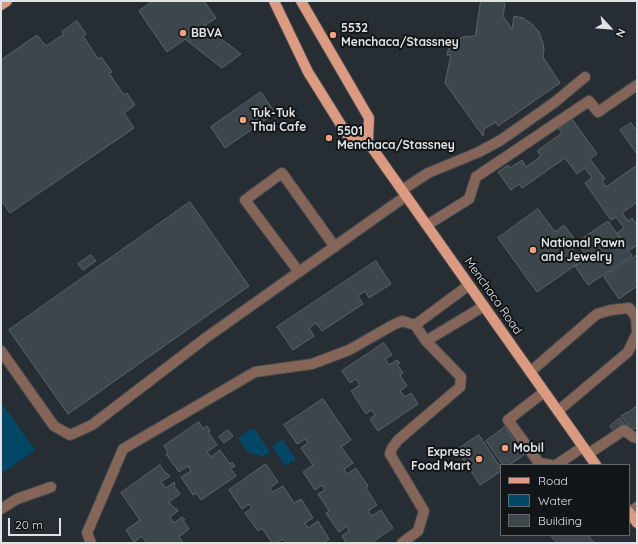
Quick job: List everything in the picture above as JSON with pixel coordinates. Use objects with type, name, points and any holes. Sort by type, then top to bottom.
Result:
[{"type":"main road","points":[[1,6],[7,1]]},
{"type":"main road","points":[[274,1],[308,72],[352,141],[368,142],[369,118],[301,1]]},
{"type":"main road","name":"Menchaca Road","points":[[368,142],[595,464]]},
{"type":"main road","points":[[630,513],[637,523]]},
{"type":"street","points":[[1,351],[54,426],[70,435],[92,425],[207,337],[335,247],[428,173],[479,152],[501,140],[555,102],[585,77]]},
{"type":"street","points":[[427,225],[470,199],[476,177],[589,101],[598,112],[637,85]]},
{"type":"street","points":[[299,272],[246,200],[282,173],[335,247]]},
{"type":"street","points":[[415,325],[469,285]]},
{"type":"street","points":[[426,340],[484,306]]},
{"type":"street","points":[[530,372],[597,314],[611,310],[629,308],[636,317],[637,333],[628,352],[558,411]]},
{"type":"street","points":[[91,543],[87,533],[123,449],[256,372],[312,364],[348,350],[393,325],[402,322],[415,325],[426,340],[461,377],[460,387],[398,440],[392,448],[390,454],[424,511],[418,531],[402,543]]},
{"type":"street","points":[[544,392],[508,420],[539,463],[545,464]]},
{"type":"street","points":[[558,464],[586,451],[624,430],[633,437],[637,438]]},
{"type":"street","points":[[1,510],[17,499],[51,487]]},
{"type":"water","points":[[1,402],[35,450],[1,474]]},
{"type":"water","points":[[254,428],[270,452],[262,457],[248,452],[238,438]]},
{"type":"water","points":[[282,439],[296,459],[285,466],[272,446]]},
{"type":"building","name":"BBVA","points":[[153,1],[204,1],[216,18],[204,26],[241,54],[222,68],[185,39],[167,52],[139,11]]},
{"type":"building","points":[[481,1],[503,1],[505,4],[503,16],[512,29],[514,16],[523,18],[533,25],[539,32],[543,43],[543,57],[560,83],[498,126],[496,122],[484,129],[483,136],[445,83],[451,55],[447,55],[450,43],[455,44],[462,37],[475,36]]},
{"type":"building","points":[[77,21],[86,34],[83,36],[98,59],[101,57],[112,72],[109,73],[124,95],[127,93],[135,105],[124,113],[134,128],[10,213],[1,200],[1,60],[37,35],[46,46],[64,34],[62,32]]},
{"type":"building","name":"Tuk-Tuk Thai Cafe","points":[[261,92],[275,113],[225,148],[211,127]]},
{"type":"building","points":[[572,119],[597,154],[590,159],[605,179],[602,181],[606,187],[637,165],[637,202],[622,213],[628,221],[632,218],[637,225],[637,245],[630,250],[617,233],[624,228],[616,217],[611,220],[585,183],[592,178],[585,168],[577,174],[565,158],[522,188],[519,184],[511,190],[498,172],[508,165],[510,168],[522,160],[526,167],[541,156],[537,151],[562,133],[559,129]]},
{"type":"building","points":[[631,123],[637,131],[637,154],[620,130]]},
{"type":"building","points":[[190,202],[249,286],[68,414],[9,330]]},
{"type":"building","points":[[538,209],[555,232],[564,225],[577,242],[608,221],[632,256],[588,285],[575,266],[588,258],[579,245],[569,253],[577,264],[537,292],[498,238]]},
{"type":"building","points":[[91,255],[96,261],[83,270],[78,264]]},
{"type":"building","points":[[637,255],[637,286],[619,299],[604,277]]},
{"type":"building","points":[[376,261],[391,284],[369,298],[365,291],[358,296],[363,304],[322,331],[316,323],[309,328],[314,336],[293,350],[277,327]]},
{"type":"building","points":[[384,343],[392,355],[385,359],[389,365],[397,360],[400,363],[397,364],[403,373],[400,375],[407,386],[400,391],[405,397],[411,393],[418,404],[378,431],[370,419],[375,415],[371,410],[366,414],[351,391],[360,385],[356,379],[350,383],[342,371]]},
{"type":"building","points":[[323,399],[351,440],[341,447],[353,463],[344,469],[347,474],[356,468],[368,486],[366,488],[377,505],[368,511],[372,516],[381,510],[393,528],[371,543],[346,543],[342,536],[349,531],[347,526],[339,532],[326,513],[329,511],[318,494],[325,490],[322,485],[315,490],[303,472],[313,465],[301,448],[308,443],[305,439],[297,444],[284,425]]},
{"type":"building","points":[[637,406],[637,427],[632,430],[621,416]]},
{"type":"building","points":[[620,418],[625,425],[614,432],[610,426]]},
{"type":"building","points":[[199,422],[203,429],[207,426],[210,431],[208,432],[217,445],[207,452],[211,457],[220,450],[230,464],[232,462],[235,466],[231,469],[236,476],[201,500],[196,493],[193,495],[181,477],[191,471],[188,466],[179,472],[166,454],[168,452],[164,446]]},
{"type":"building","name":"Mobil","points":[[505,427],[524,455],[510,464],[502,464],[486,441]]},
{"type":"building","points":[[228,430],[233,436],[224,443],[219,437]]},
{"type":"building","name":"Express Food Mart","points":[[479,435],[500,466],[500,472],[480,485],[457,450]]},
{"type":"building","points":[[266,464],[278,482],[270,488],[273,492],[283,486],[294,503],[301,499],[313,518],[305,523],[308,528],[318,521],[329,539],[324,543],[286,543],[283,539],[276,543],[272,543],[262,528],[258,531],[245,513],[252,508],[249,504],[242,509],[229,490]]},
{"type":"building","points":[[160,465],[166,474],[167,473],[170,476],[161,482],[166,488],[174,482],[174,486],[180,494],[169,502],[178,511],[170,517],[174,523],[182,517],[189,529],[179,537],[183,543],[145,543],[146,542],[142,536],[134,542],[126,530],[140,520],[121,493]]},
{"type":"building","points":[[551,536],[589,536],[594,543],[555,543],[556,542]]},
{"type":"place","name":"BBVA","points":[[183,33]]},
{"type":"place","name":"5532 Menchaca/Stassney","points":[[333,35]]},
{"type":"place","name":"Tuk-Tuk Thai Cafe","points":[[243,120]]},
{"type":"place","name":"5501 Menchaca/Stassney","points":[[329,138]]},
{"type":"place","name":"National Pawn and Jewelry","points":[[533,250]]},
{"type":"place","name":"Mobil","points":[[505,448]]},
{"type":"place","name":"Express Food Mart","points":[[479,459]]}]
